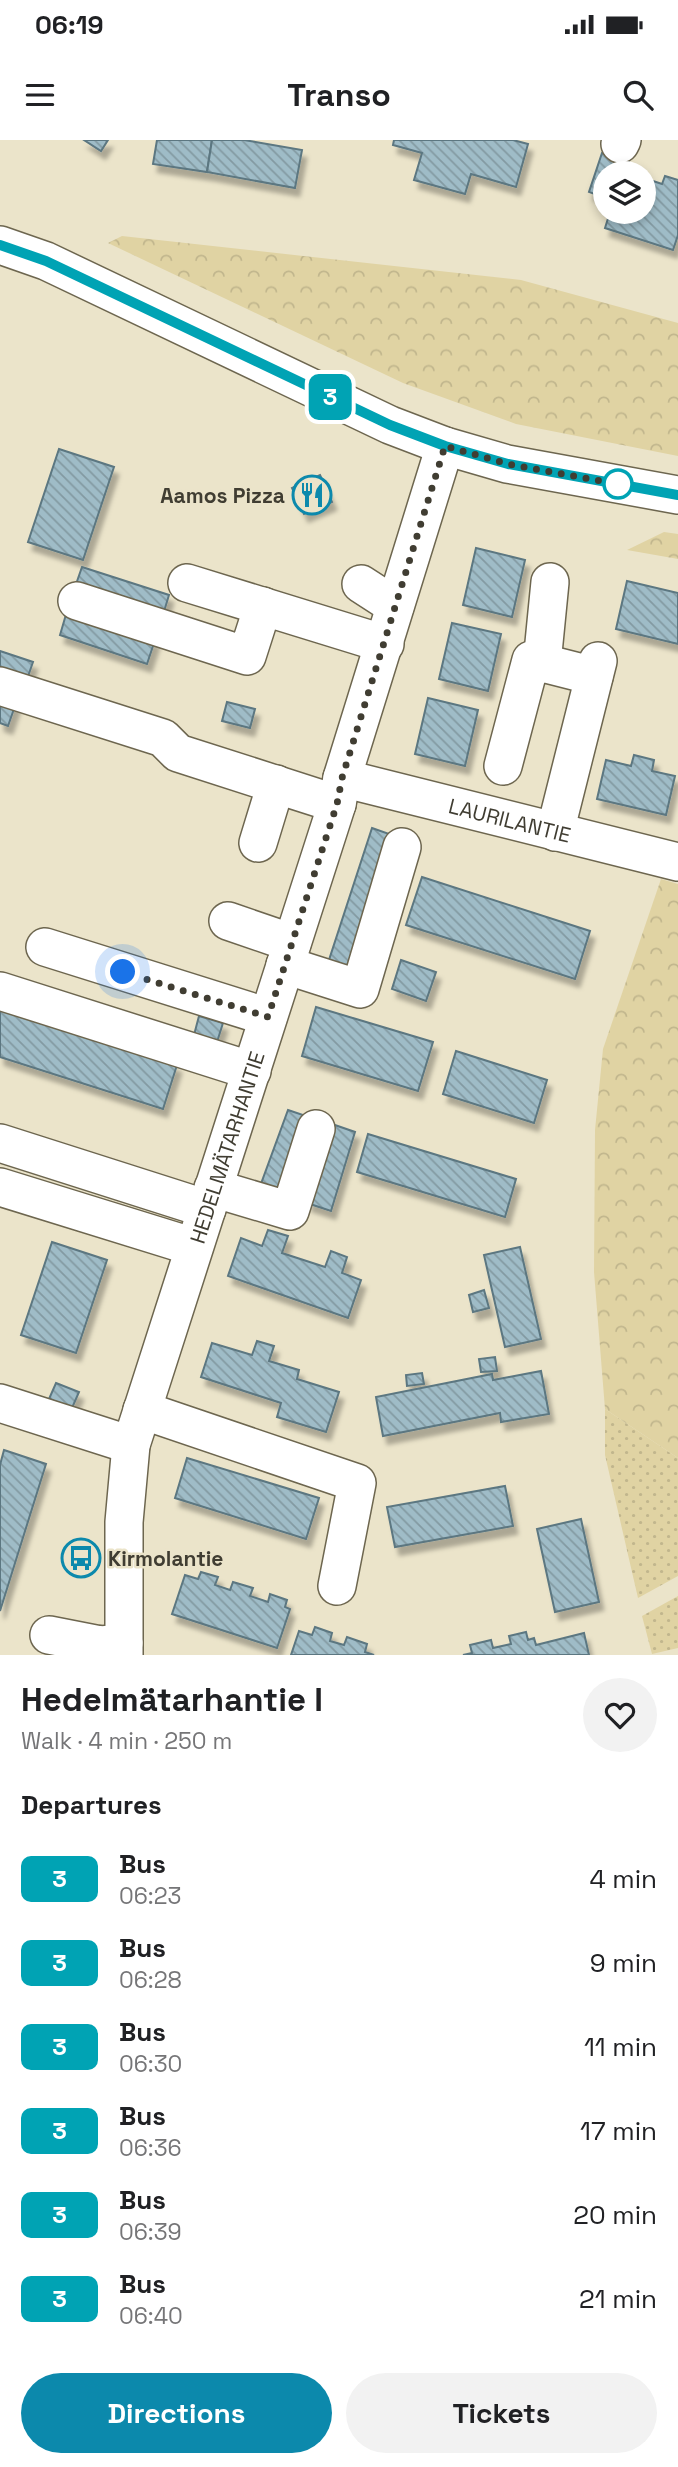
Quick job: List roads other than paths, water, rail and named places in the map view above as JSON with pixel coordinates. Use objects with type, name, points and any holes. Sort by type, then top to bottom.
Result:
[{"type":"street","points":[[0,245],[46,261],[390,425],[445,446],[508,464],[678,495]]},
{"type":"street","name":"HEDELMÄTARHANTIE","points":[[124,1649],[124,1522],[131,1445],[289,954],[445,446]]},
{"type":"street","points":[[542,663],[550,582]]},
{"type":"street","points":[[187,583],[385,643]]},
{"type":"street","points":[[361,584],[395,606]]},
{"type":"street","points":[[77,601],[247,656],[263,606]]},
{"type":"street","points":[[503,766],[531,660],[596,668],[555,832]]},
{"type":"street","name":"LAURILANTIE","points":[[0,686],[163,738],[178,753],[276,784],[340,791],[555,832],[678,862]]},
{"type":"street","points":[[258,843],[276,784]]},
{"type":"street","points":[[228,921],[360,989],[402,847]]},
{"type":"street","points":[[45,947],[268,1017]]},
{"type":"street","points":[[0,991],[251,1070]]},
{"type":"street","points":[[0,1143],[210,1198],[290,1211],[316,1129]]},
{"type":"street","points":[[0,1187],[194,1247]]},
{"type":"street","points":[[0,1403],[131,1445]]},
{"type":"street","points":[[142,1410],[358,1483],[337,1586]]},
{"type":"street","points":[[49,1635],[124,1649]]},
{"type":"place","name":"Aamos Pizza","points":[[312,495]]},
{"type":"place","name":"Kirmolantie","points":[[81,1558]]}]
